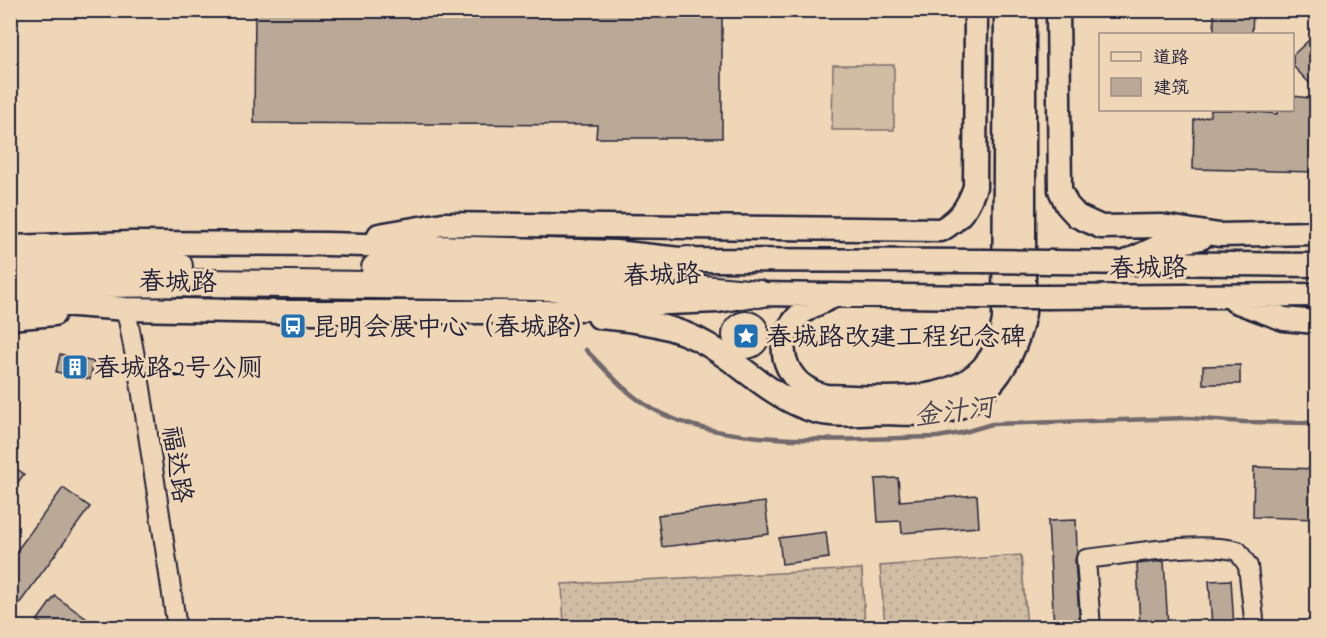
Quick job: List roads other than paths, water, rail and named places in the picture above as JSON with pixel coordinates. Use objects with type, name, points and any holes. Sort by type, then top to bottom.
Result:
[{"type":"highway","points":[[10,287],[272,276],[609,270],[698,260]]},
{"type":"highway","points":[[10,261],[63,266],[272,276],[704,289],[759,294]]},
{"type":"main road","points":[[327,244],[443,224],[941,230],[962,214],[975,187],[976,10]]},
{"type":"main road","points":[[834,296],[799,315],[793,322],[786,339],[785,358],[788,368],[798,384],[815,394],[905,398],[945,392],[976,376],[995,352],[1001,338],[1004,320],[1006,10]]},
{"type":"main road","points":[[550,312],[629,320],[665,327],[706,344],[789,400],[815,412],[847,415],[932,413],[948,411],[976,397],[1000,374],[1009,361],[1016,346],[1024,313],[1024,10]]},
{"type":"main road","points":[[1058,10],[1058,174],[1060,190],[1067,205],[1077,216],[1101,227],[1162,226],[1219,235]]},
{"type":"main road","points":[[698,260],[754,244],[839,240],[892,229]]},
{"type":"main road","points":[[1126,262],[1158,247],[1219,235],[1317,233]]},
{"type":"main road","points":[[10,240],[123,243]]},
{"type":"main road","name":"春城路","points":[[10,247],[123,243],[327,244],[615,252],[698,260],[1317,265]]},
{"type":"main road","name":"春城路","points":[[10,300],[126,309],[284,312],[550,312],[617,304],[718,301],[759,294],[976,297],[1317,296]]},
{"type":"main road","points":[[1219,295],[1284,319],[1317,322]]},
{"type":"main road","points":[[10,318],[126,309]]},
{"type":"street","name":"福达路","points":[[126,309],[141,388],[177,627]]},
{"type":"street","points":[[1090,627],[1086,559],[1189,548],[1223,547],[1238,551],[1248,566],[1255,627]]},
{"type":"waterway","name":"金汁河","points":[[586,350],[620,385],[643,403],[673,419],[707,429],[745,436],[826,440],[937,437],[992,424],[1188,418],[1244,422],[1316,423]]},
{"type":"place","name":"昆明会展中心（春城路）","points":[[293,326]]},
{"type":"place","name":"春城路改建工程纪念碑","points":[[746,336]]},
{"type":"place","name":"春城路2号公厕","points":[[75,367]]}]
